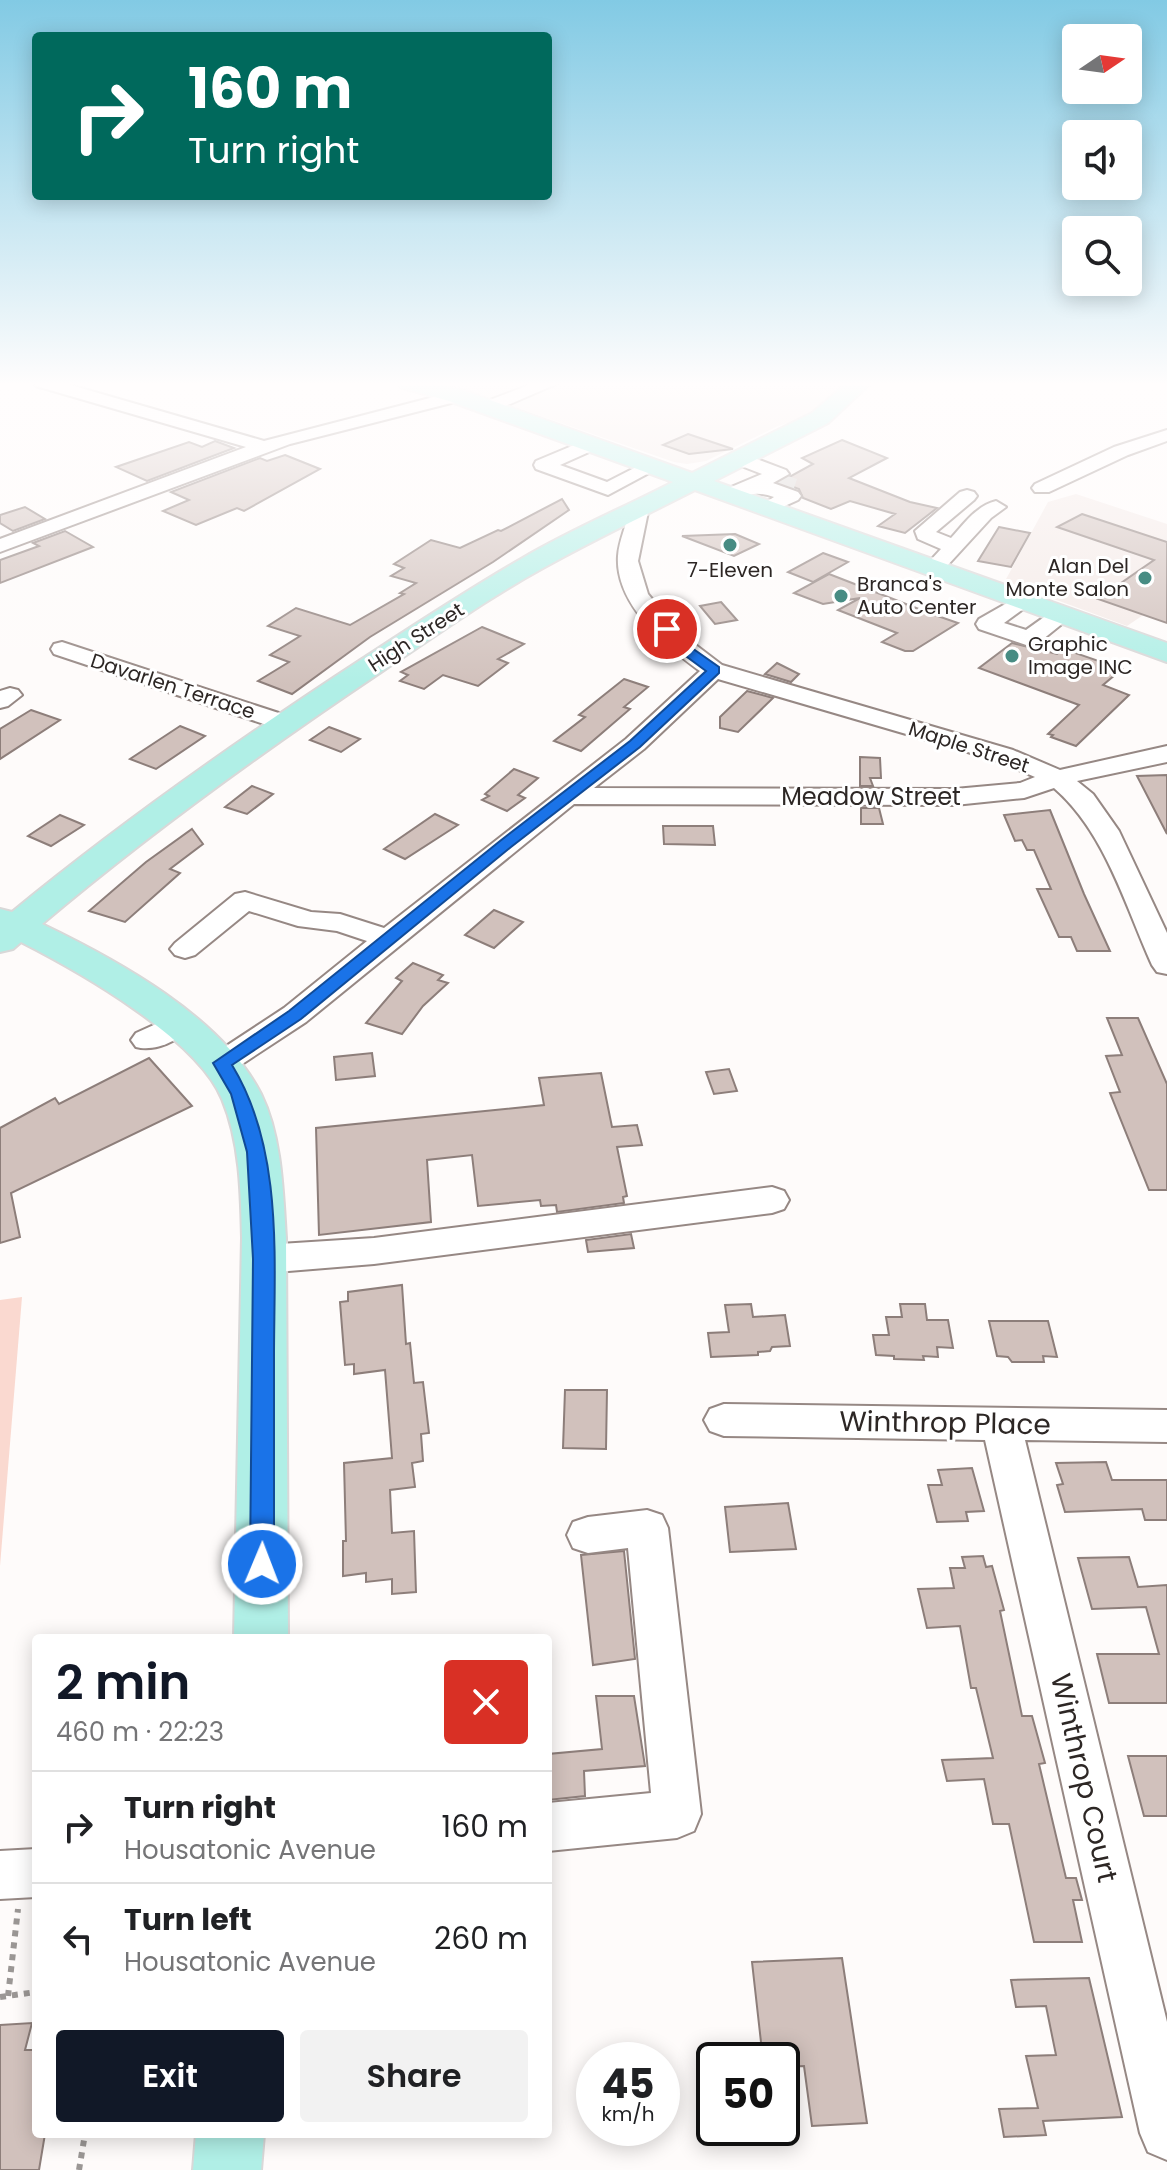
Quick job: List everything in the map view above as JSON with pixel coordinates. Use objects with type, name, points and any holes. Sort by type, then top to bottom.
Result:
[{"type":"main road","name":"High Street","points":[[7,929],[285,723],[532,563],[686,483]]},
{"type":"main road","points":[[701,483],[1167,653]]},
{"type":"main road","points":[[7,929],[50,941],[125,987],[161,1032],[222,1063],[240,1094],[250,1121],[257,1152],[264,1259],[261,1634]]},
{"type":"main road","points":[[227,2170],[230,2138]]},
{"type":"street","points":[[0,546],[168,483]]},
{"type":"street","points":[[604,483],[613,486],[641,506]]},
{"type":"street","points":[[618,483],[589,499],[641,506]]},
{"type":"street","points":[[1042,488],[1052,483]]},
{"type":"street","points":[[731,494],[777,486]]},
{"type":"street","points":[[767,508],[777,486]]},
{"type":"street","points":[[954,547],[933,541],[925,535],[925,531],[967,496]]},
{"type":"street","points":[[222,1063],[295,1015],[505,844],[570,796],[635,744],[714,670],[687,651],[667,629],[649,609],[634,582],[629,553],[641,506]]},
{"type":"street","points":[[933,568],[984,514],[996,507]]},
{"type":"street","points":[[1023,601],[987,624],[1029,639],[1062,615]]},
{"type":"street","points":[[982,647],[1006,631]]},
{"type":"street","name":"Davarlen Terrace","points":[[62,649],[285,723]]},
{"type":"street","name":"Maple Street","points":[[714,670],[1004,755],[1058,778],[1084,800],[1106,831],[1167,965]]},
{"type":"street","name":"Meadow Street","points":[[570,796],[955,797],[1024,790],[1058,778],[1167,754]]},
{"type":"street","points":[[185,949],[245,900],[308,920],[353,926],[390,939]]},
{"type":"street","points":[[264,1259],[374,1251],[772,1200]]},
{"type":"street","name":"Winthrop Place","points":[[724,1420],[1167,1426]]},
{"type":"street","name":"Winthrop Court","points":[[1001,1423],[1167,2133]]},
{"type":"street","points":[[552,1827],[677,1814],[647,1528],[588,1535]]},
{"type":"path","points":[[19,1883],[4,1996],[32,1992]]},
{"type":"path","points":[[79,2170],[84,2138]]},
{"type":"shaded area","points":[[1076,494],[1167,524],[1167,599],[1127,626],[1005,581],[1048,502]]},
{"type":"shaded area","points":[[22,1297],[0,1566],[0,1300]]},
{"type":"building","points":[[194,483],[294,483],[244,511],[237,508],[196,525],[163,511],[189,500],[171,492]]},
{"type":"building","points":[[783,483],[862,483],[910,502],[937,508],[905,533],[878,526],[895,514],[850,501],[831,509],[803,498],[799,489]]},
{"type":"building","points":[[562,499],[569,510],[493,562],[370,637],[292,694],[258,681],[289,662],[270,655],[300,636],[268,626],[296,608],[350,625],[404,594],[400,593],[416,583],[391,576],[404,568],[394,564],[431,540],[460,548],[501,531]]},
{"type":"building","points":[[25,507],[45,519],[13,531],[0,523],[0,515]]},
{"type":"building","points":[[1082,514],[1167,542],[1167,623],[1098,599],[1154,560],[1057,527]]},
{"type":"building","points":[[999,527],[1030,533],[1011,567],[978,561]]},
{"type":"building","points":[[65,531],[93,547],[0,583],[0,560],[39,546],[33,543]]},
{"type":"building","name":"7-Eleven","points":[[735,534],[759,544],[734,556],[682,536]]},
{"type":"building","points":[[823,553],[848,562],[813,582],[788,572]]},
{"type":"building","points":[[829,574],[958,623],[913,651],[905,651],[882,642],[897,633],[838,610],[860,598],[823,604],[794,593]]},
{"type":"building","points":[[721,602],[737,620],[715,624],[700,606]]},
{"type":"building","points":[[482,627],[524,644],[498,659],[508,663],[478,686],[443,675],[424,689],[400,681],[408,675],[401,672]]},
{"type":"building","points":[[1012,643],[1057,654],[1064,649],[1122,669],[1103,685],[1129,695],[1076,746],[1051,737],[1053,735],[1048,734],[1079,705],[979,668]]},
{"type":"building","points":[[777,663],[799,674],[791,682],[765,674]]},
{"type":"building","points":[[624,679],[648,687],[624,707],[630,709],[581,751],[554,741],[585,717],[579,715]]},
{"type":"building","points":[[747,691],[773,698],[738,732],[720,728],[720,717]]},
{"type":"building","points":[[31,710],[60,720],[0,759],[0,729]]},
{"type":"building","points":[[180,726],[205,736],[156,769],[130,759]]},
{"type":"building","points":[[329,727],[360,739],[341,752],[310,740]]},
{"type":"building","points":[[860,757],[880,758],[881,778],[870,778],[873,786],[860,786]]},
{"type":"building","points":[[514,769],[538,778],[518,795],[525,798],[507,811],[482,800],[489,796],[485,794]]},
{"type":"building","points":[[1167,775],[1167,834],[1137,776]]},
{"type":"building","points":[[252,786],[273,794],[247,814],[225,807]]},
{"type":"building","points":[[861,808],[879,808],[883,824],[861,824]]},
{"type":"building","points":[[1050,810],[1110,951],[1077,951],[1071,937],[1059,937],[1037,889],[1051,889],[1034,850],[1027,850],[1022,840],[1015,841],[1004,815]]},
{"type":"building","points":[[435,814],[458,825],[405,859],[384,849]]},
{"type":"building","points":[[60,815],[84,825],[51,846],[28,836]]},
{"type":"building","points":[[663,826],[713,826],[715,845],[664,844]]},
{"type":"building","points":[[192,829],[203,844],[170,869],[180,873],[125,922],[89,911],[146,862]]},
{"type":"building","points":[[494,910],[523,922],[494,948],[465,935]]},
{"type":"building","points":[[413,963],[443,975],[438,980],[448,983],[423,1006],[402,1034],[366,1023],[402,981],[396,978]]},
{"type":"building","points":[[1107,1018],[1138,1018],[1167,1084],[1167,1190],[1149,1190],[1110,1093],[1120,1092],[1106,1056],[1122,1055]]},
{"type":"building","points":[[372,1053],[375,1076],[336,1080],[334,1057]]},
{"type":"building","points":[[149,1058],[192,1106],[11,1193],[20,1237],[0,1243],[0,1128],[55,1098],[59,1104]]},
{"type":"building","points":[[729,1069],[737,1091],[714,1094],[706,1072]]},
{"type":"building","points":[[601,1073],[612,1127],[637,1125],[642,1145],[617,1147],[627,1196],[623,1197],[624,1203],[557,1212],[556,1205],[541,1206],[540,1200],[478,1206],[472,1155],[427,1160],[431,1222],[319,1235],[316,1128],[544,1105],[539,1078]]},
{"type":"building","points":[[631,1234],[634,1248],[588,1252],[586,1240]]},
{"type":"building","points":[[402,1285],[406,1344],[410,1343],[414,1383],[423,1382],[429,1433],[421,1434],[423,1461],[412,1463],[415,1487],[390,1490],[392,1533],[414,1531],[416,1592],[392,1594],[392,1579],[366,1582],[366,1573],[343,1576],[343,1541],[346,1541],[344,1463],[392,1458],[385,1370],[354,1374],[354,1364],[345,1365],[340,1302],[348,1301],[348,1292]]},
{"type":"building","points":[[751,1304],[753,1317],[785,1315],[790,1346],[772,1347],[770,1351],[758,1352],[758,1355],[711,1357],[708,1333],[729,1332],[725,1305]]},
{"type":"building","points":[[900,1304],[925,1304],[927,1320],[948,1320],[953,1348],[937,1347],[938,1357],[923,1356],[924,1360],[876,1355],[873,1335],[889,1335],[886,1317],[902,1317]]},
{"type":"building","points":[[989,1321],[1048,1321],[1057,1357],[1043,1356],[1044,1362],[1012,1362],[1008,1357],[997,1356]]},
{"type":"building","points":[[565,1390],[607,1390],[606,1449],[563,1448]]},
{"type":"building","points":[[1106,1462],[1112,1480],[1167,1480],[1167,1520],[1145,1520],[1142,1509],[1065,1512],[1057,1485],[1063,1484],[1056,1463]]},
{"type":"building","points":[[972,1468],[984,1511],[966,1512],[968,1521],[937,1522],[928,1485],[942,1485],[938,1470]]},
{"type":"building","points":[[788,1503],[796,1549],[730,1552],[725,1507]]},
{"type":"building","points":[[624,1551],[635,1659],[593,1665],[581,1555]]},
{"type":"building","points":[[983,1556],[986,1567],[992,1566],[1004,1610],[1000,1611],[1022,1716],[1032,1716],[1045,1763],[1039,1764],[1066,1878],[1076,1878],[1082,1900],[1073,1900],[1082,1942],[1034,1942],[1009,1824],[993,1824],[984,1779],[947,1781],[942,1760],[993,1758],[976,1688],[971,1688],[960,1626],[927,1628],[918,1589],[954,1588],[950,1568],[965,1568],[962,1557]]},
{"type":"building","points":[[1129,1557],[1138,1587],[1167,1585],[1167,1703],[1109,1703],[1097,1654],[1159,1654],[1146,1607],[1092,1609],[1078,1558]]},
{"type":"building","points":[[596,1696],[634,1696],[645,1766],[584,1771],[585,1796],[552,1800],[552,1754],[602,1749]]},
{"type":"building","points":[[1128,1756],[1167,1756],[1167,1816],[1144,1816]]},
{"type":"building","points":[[842,1958],[867,2123],[812,2126],[804,2066],[800,2066],[800,2042],[761,2042],[752,1962]]},
{"type":"building","points":[[1089,1978],[1122,2117],[1043,2121],[1046,2135],[1004,2137],[999,2109],[1038,2108],[1026,2056],[1056,2055],[1046,2006],[1016,2007],[1011,1980]]},
{"type":"building","points":[[32,2023],[25,2050],[32,2050],[32,2138],[44,2138],[39,2170],[0,2170],[0,2025]]},
{"type":"tunnel","points":[[780,483],[794,488]]},
{"type":"place","name":"7-Eleven","points":[[730,545]]},
{"type":"place","name":"Alan Del Monte Salon","points":[[1145,578]]},
{"type":"place","name":"Branca's Auto Center","points":[[841,596]]},
{"type":"place","name":"Graphic Image INC","points":[[1012,656]]},
{"type":"route","points":[[262,1564],[264,1259],[257,1152],[240,1094],[222,1063],[295,1015],[505,844],[570,796],[635,744],[714,670],[687,651],[667,629]]}]
